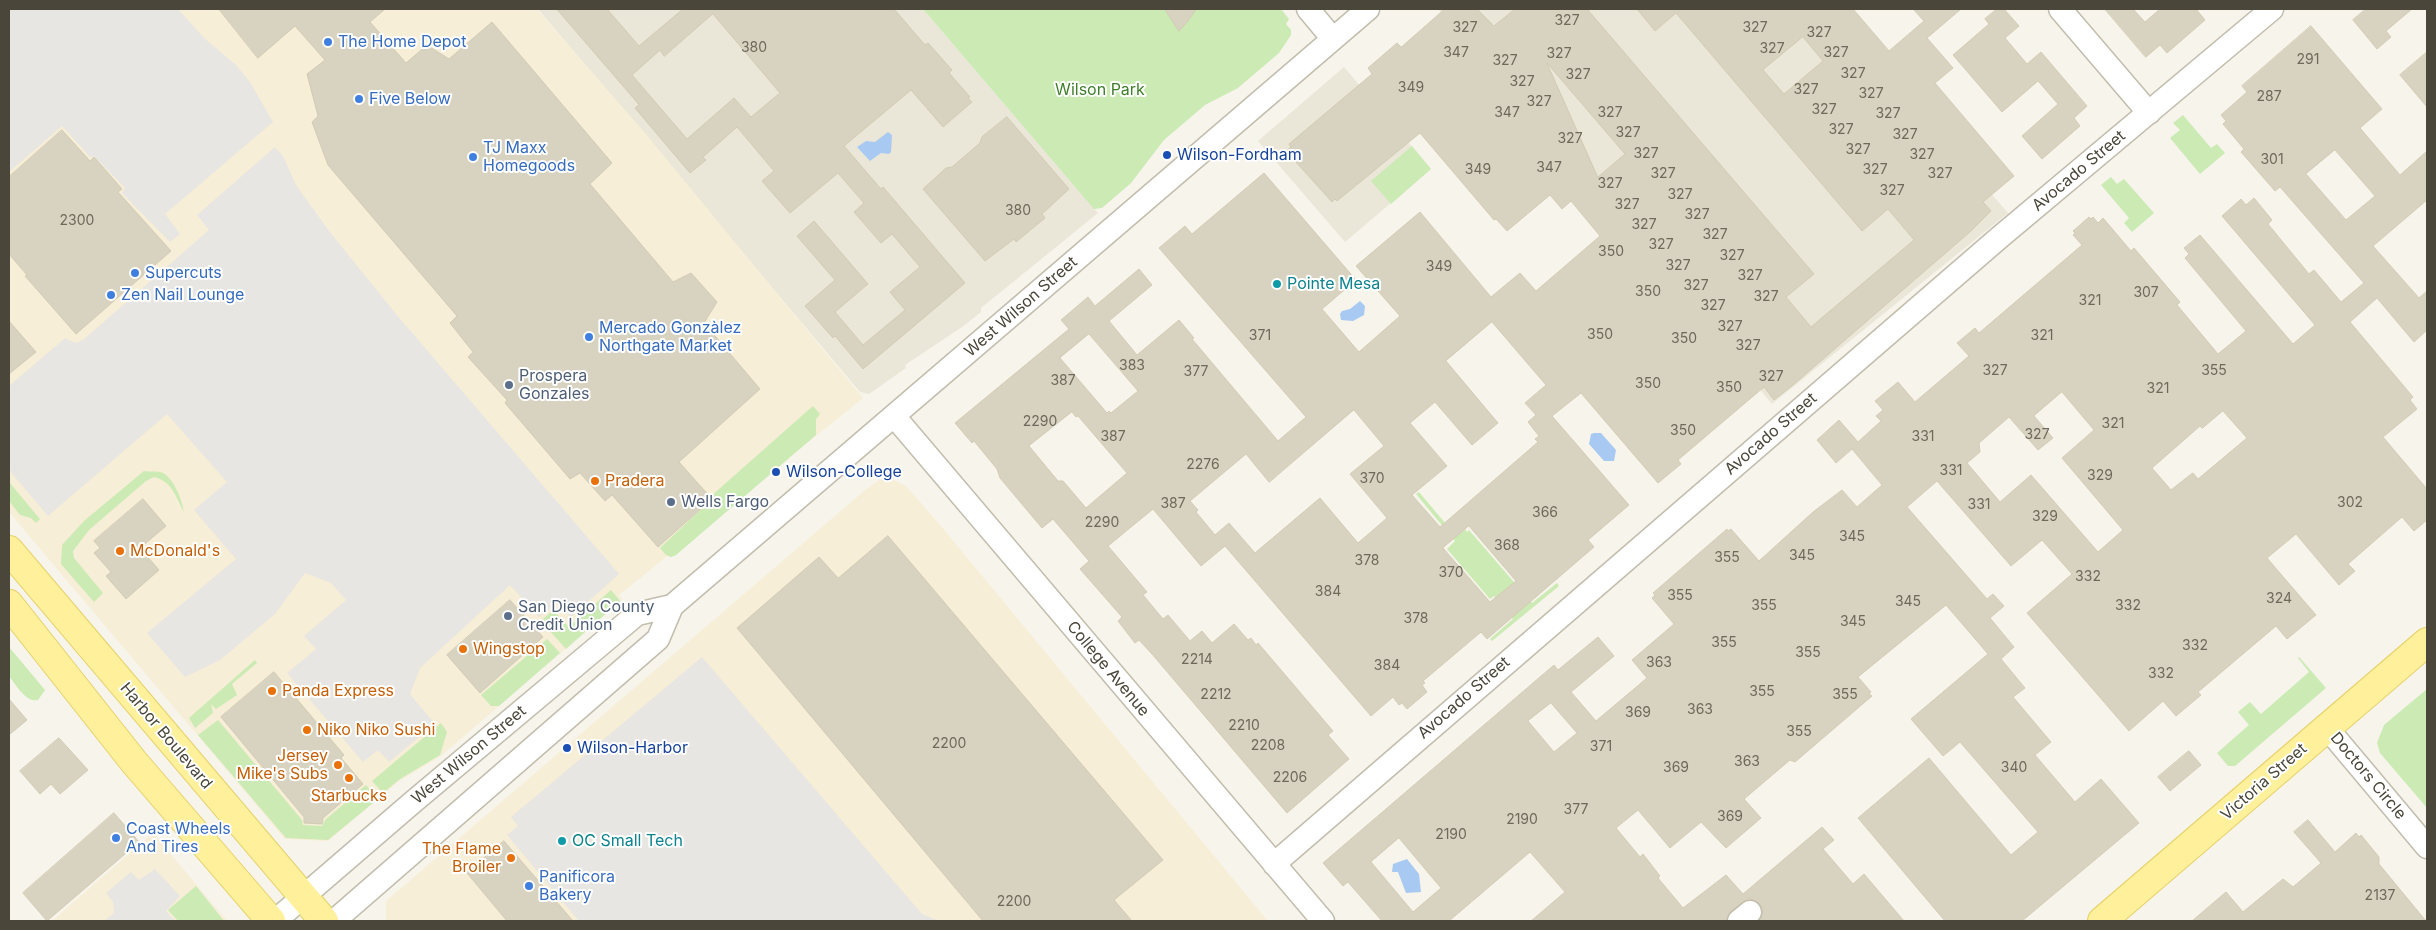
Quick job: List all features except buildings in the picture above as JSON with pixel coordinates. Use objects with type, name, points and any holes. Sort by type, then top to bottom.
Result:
[{"type":"main road","name":"Harbor Boulevard","points":[[9,550],[324,921]]},
{"type":"main road","points":[[9,604],[134,762],[271,921]]},
{"type":"main road","name":"Victoria Street","points":[[2102,921],[2427,642]]},
{"type":"street","points":[[1308,9],[1333,39]]},
{"type":"street","name":"West Wilson Street","points":[[334,921],[658,639],[672,606],[1368,9]]},
{"type":"street","points":[[2060,9],[2149,113]]},
{"type":"street","name":"Avocado Street","points":[[1274,864],[2049,196],[2272,9]]},
{"type":"street","name":"College Avenue","points":[[894,416],[1323,921]]},
{"type":"street","name":"West Wilson Street","points":[[275,921],[637,614],[672,606]]},
{"type":"street","name":"Doctors Circle","points":[[2327,728],[2427,847]]},
{"type":"shaded area","points":[[9,9],[537,9],[645,133],[863,398],[619,595],[622,600],[441,756],[399,781],[328,841],[285,839],[9,512]]},
{"type":"shaded area","points":[[9,9],[178,9],[205,39],[236,65],[250,82],[273,122],[165,214],[180,234],[170,242],[122,193],[125,188],[94,156],[91,158],[62,126],[9,172]]},
{"type":"shaded area","points":[[538,9],[923,9],[1098,213],[981,308],[981,312],[962,327],[905,365],[906,368],[869,394],[860,392]]},
{"type":"shaded area","points":[[1438,9],[1831,9],[2008,213],[1772,404]]},
{"type":"shaded area","points":[[1344,67],[1431,169],[1345,242],[1258,141]]},
{"type":"shaded area","points":[[275,147],[283,156],[296,185],[329,231],[396,314],[619,574],[571,617],[557,603],[539,617],[510,585],[420,668],[410,694],[435,724],[389,762],[378,750],[363,762],[287,673],[316,649],[304,636],[346,600],[331,583],[305,573],[275,614],[220,660],[185,677],[147,633],[236,559],[194,510],[227,482],[167,414],[48,516],[9,470],[9,386],[65,338],[75,343],[83,340],[209,230],[197,215]]},
{"type":"shaded area","points":[[889,478],[906,486],[940,525],[1268,921],[386,921],[386,901],[864,491],[879,480]]},
{"type":"shaded area","points":[[702,657],[922,914],[939,921],[579,921],[507,835],[518,826],[511,817]]},
{"type":"shaded area","points":[[153,833],[227,921],[52,921]]},
{"type":"shaded area","points":[[155,869],[180,896],[166,911],[175,921],[104,921],[114,913],[113,902],[106,893],[131,872],[139,880]]},
{"type":"green space","name":"Wilson Park","points":[[923,9],[1281,9],[1289,19],[1286,24],[1291,30],[1291,35],[1279,53],[1238,88],[1205,105],[1164,140],[1131,183],[1102,208],[1094,209]]},
{"type":"green space","points":[[2183,115],[2211,148],[2217,144],[2225,153],[2200,174],[2170,138],[2180,130],[2173,123]]},
{"type":"green space","points":[[1412,146],[1431,169],[1391,204],[1371,181]]},
{"type":"green space","points":[[2111,177],[2117,184],[2124,179],[2154,213],[2132,232],[2124,223],[2129,218],[2101,185]]},
{"type":"green space","points":[[813,406],[820,414],[816,419],[816,435],[676,555],[671,557],[666,555],[660,548],[712,499],[710,497]]},
{"type":"green space","points":[[144,471],[160,472],[169,478],[179,495],[184,512],[176,495],[169,486],[154,477],[146,481],[89,530],[73,551],[74,558],[103,593],[94,602],[61,564],[62,545],[84,521]]},
{"type":"green space","points":[[9,482],[40,519],[36,523],[31,518],[20,515],[9,501]]},
{"type":"green space","points":[[1419,492],[1456,536],[1465,529],[1467,532],[1469,530],[1532,603],[1557,583],[1559,586],[1492,641],[1490,639],[1513,619],[1494,596],[1490,599],[1447,549],[1455,541],[1416,494]]},
{"type":"green space","points":[[611,590],[620,601],[566,649],[541,621],[553,610],[569,627]]},
{"type":"green space","points":[[547,639],[560,653],[499,706],[491,706],[481,695]]},
{"type":"green space","points":[[9,647],[45,690],[38,700],[29,699],[25,696],[9,676]]},
{"type":"green space","points":[[2299,657],[2326,688],[2235,766],[2228,766],[2217,753],[2249,725],[2238,712],[2250,702],[2261,714],[2309,672]]},
{"type":"green space","points":[[255,660],[257,663],[232,684],[237,695],[216,709],[211,704],[213,713],[195,728],[189,718]]},
{"type":"green space","points":[[2427,689],[2427,808],[2380,753],[2377,743],[2384,725]]},
{"type":"green space","points":[[218,720],[302,820],[303,825],[322,826],[325,820],[366,785],[378,799],[328,840],[286,838],[198,735]]},
{"type":"green space","points":[[441,723],[447,732],[440,755],[400,779],[383,793],[372,781]]},
{"type":"green space","points":[[196,886],[224,921],[178,921],[168,910]]},
{"type":"water","points":[[888,132],[892,135],[891,152],[889,154],[881,153],[870,161],[857,147],[866,141],[875,142]]},
{"type":"water","points":[[1360,301],[1365,306],[1364,315],[1353,321],[1341,320],[1340,314],[1342,311],[1350,309]]},
{"type":"water","points":[[1601,433],[1616,450],[1614,461],[1604,461],[1589,444],[1591,434]]},
{"type":"water","points":[[1407,859],[1419,874],[1421,892],[1406,893],[1398,872],[1392,872],[1393,864]]},
{"type":"place","name":"The Home Depot","points":[[328,42]]},
{"type":"place","name":"Five Below","points":[[359,99]]},
{"type":"place","name":"Wilson-Fordham","points":[[1167,155]]},
{"type":"place","name":"TJ Maxx Homegoods","points":[[473,157]]},
{"type":"place","name":"Supercuts","points":[[135,273]]},
{"type":"place","name":"Pointe Mesa","points":[[1277,284]]},
{"type":"place","name":"Zen Nail Lounge","points":[[111,295]]},
{"type":"place","name":"Mercado Gonzàlez Northgate Market","points":[[589,337]]},
{"type":"place","name":"Prospera Gonzales","points":[[509,385]]},
{"type":"place","name":"Wilson-College","points":[[776,472]]},
{"type":"place","name":"Pradera","points":[[595,481]]},
{"type":"place","name":"Wells Fargo","points":[[671,502]]},
{"type":"place","name":"McDonald's","points":[[120,551]]},
{"type":"place","name":"San Diego County Credit Union","points":[[508,616]]},
{"type":"place","name":"Wingstop","points":[[463,649]]},
{"type":"place","name":"Panda Express","points":[[272,691]]},
{"type":"place","name":"Niko Niko Sushi","points":[[307,730]]},
{"type":"place","name":"Wilson-Harbor","points":[[567,748]]},
{"type":"place","name":"Jersey Mike's Subs","points":[[338,765]]},
{"type":"place","name":"Starbucks","points":[[349,778]]},
{"type":"place","name":"Coast Wheels And Tires","points":[[116,838]]},
{"type":"place","name":"OC Small Tech","points":[[562,841]]},
{"type":"place","name":"The Flame Broiler","points":[[511,858]]},
{"type":"place","name":"Panificora Bakery","points":[[529,886]]}]
